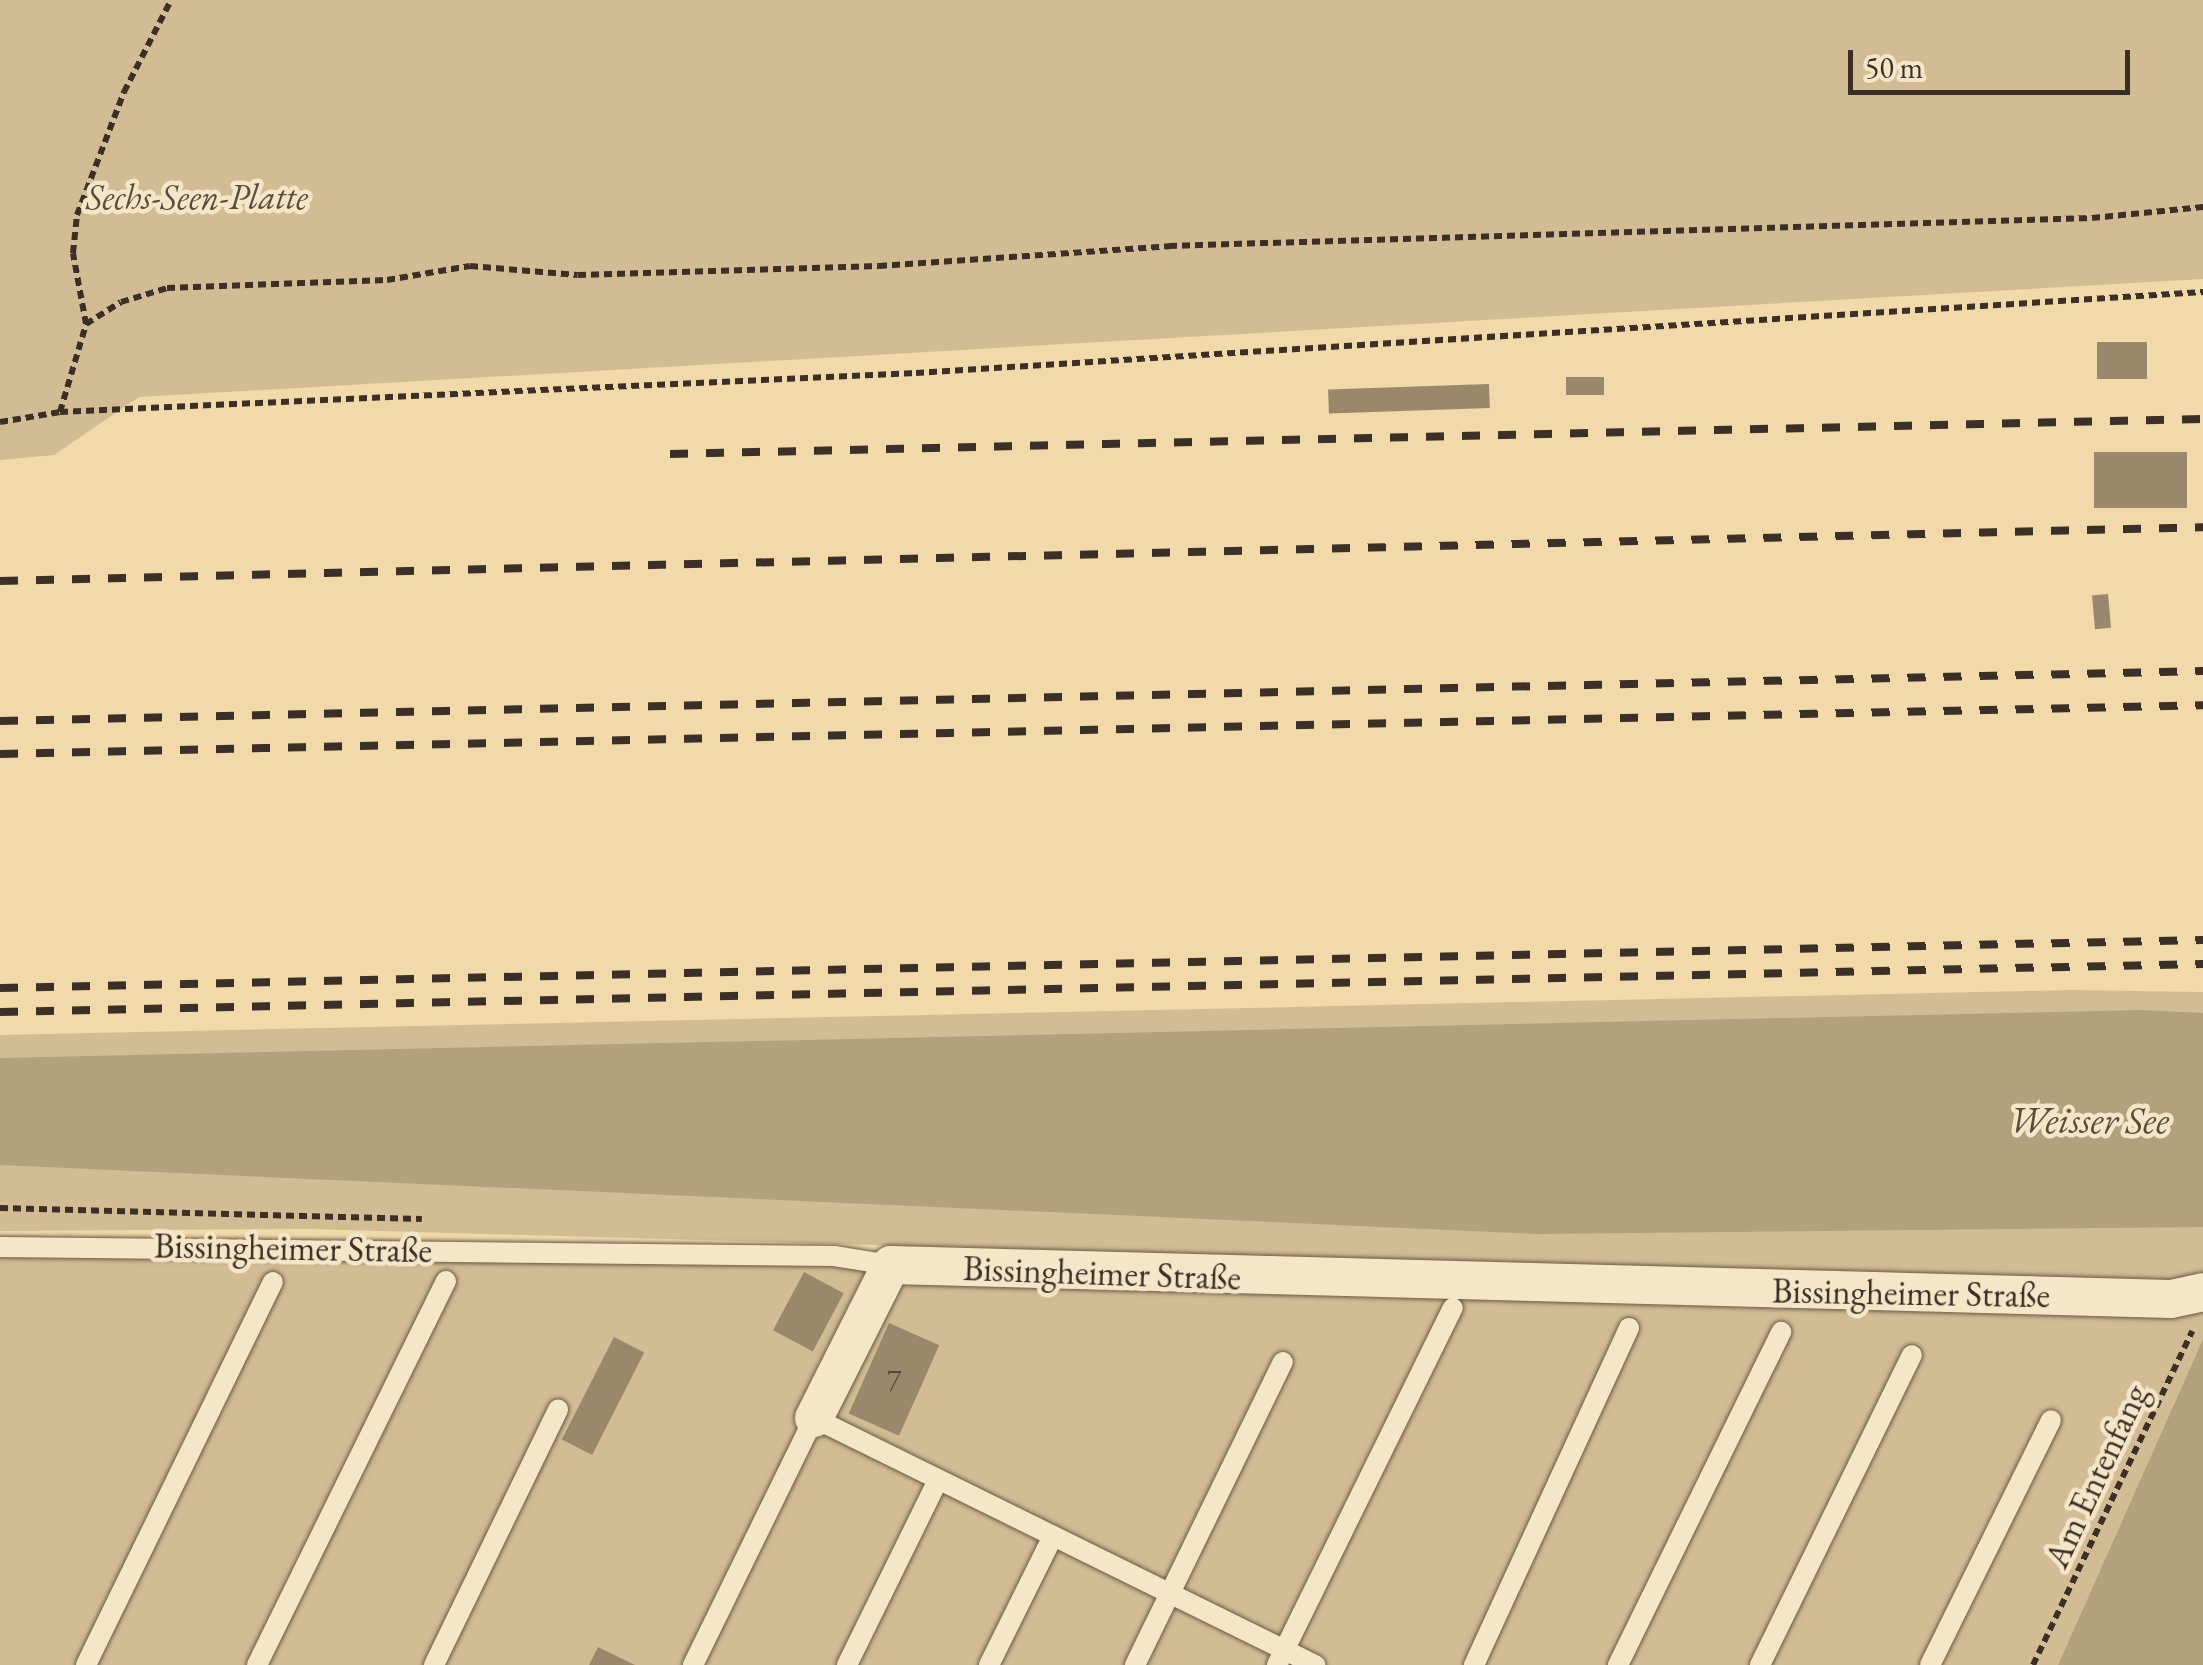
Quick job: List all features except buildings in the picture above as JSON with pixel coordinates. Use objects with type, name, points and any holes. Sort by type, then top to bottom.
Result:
[{"type":"street","name":"Bissingheimer Straße","points":[[891,1265],[2171,1299],[2199,1309]]},
{"type":"street","points":[[814,1418],[891,1265]]},
{"type":"lane","name":"Bissingheimer Straße","points":[[0,1247],[814,1255],[891,1265]]},
{"type":"lane","points":[[257,1665],[446,1281]]},
{"type":"lane","points":[[86,1665],[274,1282]]},
{"type":"lane","points":[[1280,1657],[1453,1308]]},
{"type":"lane","points":[[1474,1665],[1629,1328]]},
{"type":"lane","points":[[1618,1665],[1781,1332]]},
{"type":"lane","points":[[1760,1665],[1912,1356]]},
{"type":"lane","points":[[1135,1665],[1283,1362]]},
{"type":"lane","points":[[434,1665],[558,1410]]},
{"type":"lane","points":[[692,1665],[814,1418],[1170,1594],[1280,1657],[1316,1665]]},
{"type":"lane","points":[[1930,1665],[2050,1420]]},
{"type":"lane","points":[[847,1665],[938,1480]]},
{"type":"lane","points":[[989,1665],[1053,1536]]},
{"type":"path","points":[[60,412],[86,324],[73,253],[77,215],[124,92],[172,0]]},
{"type":"path","points":[[86,324],[121,302],[168,288],[387,280],[470,266],[578,275],[879,266],[1169,246],[2092,218],[2203,206]]},
{"type":"path","points":[[0,422],[60,412],[916,373],[2203,292]]},
{"type":"path","name":"Am Entenfang","points":[[2033,1665],[2199,1309]]},
{"type":"green space","name":"Sechs-Seen-Platte","points":[[0,0],[2203,0],[2203,279],[139,397],[54,455],[0,460]]},
{"type":"green space","points":[[2073,990],[2203,992],[2203,1339],[2058,1665],[0,1665],[0,1257],[836,1266],[952,1285],[1247,1290],[1298,1257],[311,1229],[0,1231],[0,1035]]},
{"type":"water","name":"Weisser See","points":[[2141,1010],[2203,1013],[2203,1227],[1537,1234],[0,1165],[0,1058]]},
{"type":"water","points":[[2203,1339],[2203,1665],[2058,1665]]},
{"type":"railway","points":[[670,454],[2203,419]]},
{"type":"railway","points":[[0,581],[2203,527]]},
{"type":"railway","points":[[0,721],[2203,671]]},
{"type":"railway","points":[[0,754],[2203,705]]},
{"type":"railway","points":[[0,988],[2203,940]]},
{"type":"railway","points":[[0,1012],[2203,964]]}]
